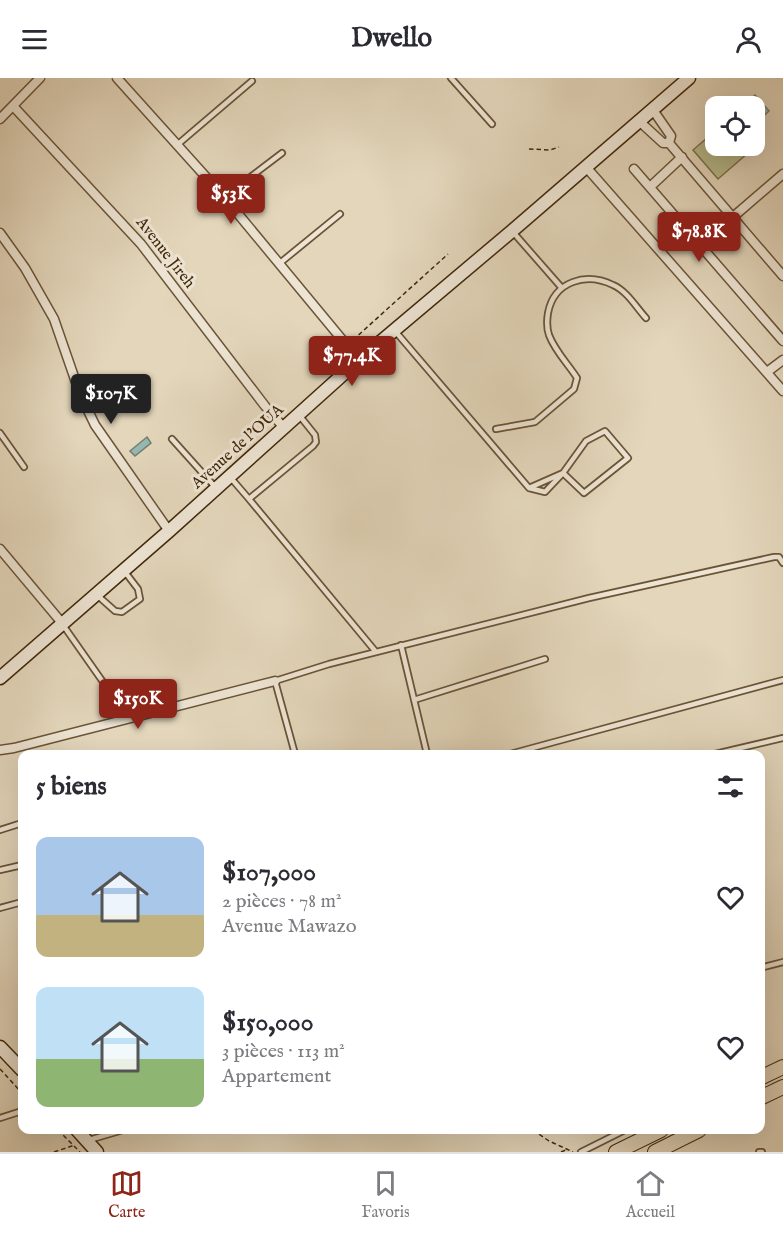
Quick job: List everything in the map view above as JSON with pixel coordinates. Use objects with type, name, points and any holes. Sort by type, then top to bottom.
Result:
[{"type":"main road","name":"Avenue de l’OUA","points":[[0,678],[230,477],[359,360],[513,231],[689,78]]},
{"type":"main road","points":[[0,1047],[18,1066]]},
{"type":"main road","points":[[765,1076],[783,1067]]},
{"type":"main road","points":[[765,1095],[783,1086]]},
{"type":"main road","points":[[81,1134],[97,1152]]},
{"type":"main road","points":[[626,1150],[654,1134]]},
{"type":"main road","points":[[655,1152],[691,1134]]},
{"type":"street","points":[[0,119],[40,78]]},
{"type":"street","points":[[117,78],[224,197],[359,360]]},
{"type":"street","name":"Avenue Jireh","points":[[13,106],[137,238],[284,428]]},
{"type":"street","points":[[653,110],[671,136],[669,143]]},
{"type":"street","points":[[639,121],[663,143],[669,143],[783,276]]},
{"type":"street","points":[[650,187],[682,158]]},
{"type":"street","points":[[586,167],[783,391]]},
{"type":"street","points":[[634,169],[783,341]]},
{"type":"street","points":[[733,217],[783,174]]},
{"type":"street","points":[[0,233],[46,302],[61,336],[80,394],[95,425],[169,531]]},
{"type":"street","points":[[767,372],[783,360]]},
{"type":"street","points":[[0,549],[62,623]]},
{"type":"street","points":[[0,750],[275,681]]},
{"type":"lane","points":[[451,78],[492,124]]},
{"type":"lane","points":[[177,145],[252,81]]},
{"type":"lane","points":[[224,197],[282,153]]},
{"type":"lane","points":[[280,263],[340,214]]},
{"type":"lane","points":[[513,231],[561,288]]},
{"type":"lane","points":[[496,429],[535,422],[574,389],[578,378],[548,334],[547,317],[550,302],[561,288],[584,280],[599,280],[615,285],[646,318]]},
{"type":"lane","points":[[395,331],[529,488],[545,492],[563,473],[586,441],[605,431],[628,458],[584,493],[563,473]]},
{"type":"lane","points":[[249,499],[316,442],[315,435],[299,415]]},
{"type":"lane","points":[[0,434],[24,467]]},
{"type":"lane","points":[[172,439],[217,488]]},
{"type":"lane","points":[[529,488],[563,473]]},
{"type":"lane","points":[[230,477],[376,652]]},
{"type":"lane","points":[[294,750],[275,681],[402,645],[698,572],[774,557],[779,557],[783,563]]},
{"type":"lane","points":[[96,594],[117,612],[122,612],[140,599],[138,589],[123,570]]},
{"type":"lane","points":[[62,623],[103,682]]},
{"type":"lane","points":[[402,645],[426,750]]},
{"type":"lane","points":[[414,700],[545,659]]},
{"type":"lane","points":[[525,750],[783,680]]},
{"type":"lane","points":[[732,750],[783,738]]},
{"type":"lane","points":[[0,830],[18,824]]},
{"type":"lane","points":[[0,870],[18,866]]},
{"type":"lane","points":[[0,908],[18,903]]},
{"type":"lane","points":[[765,967],[783,962]]},
{"type":"lane","points":[[0,1118],[18,1112]]},
{"type":"lane","points":[[87,1141],[110,1134]]},
{"type":"lane","points":[[581,1152],[617,1134]]},
{"type":"path","points":[[529,149],[550,150],[559,147]]},
{"type":"path","points":[[348,344],[380,318],[448,254]]},
{"type":"path","points":[[0,1070],[18,1089]]},
{"type":"path","points":[[62,1134],[80,1152]]},
{"type":"path","points":[[539,1134],[573,1152]]},
{"type":"path","points":[[54,1152],[87,1141]]},
{"type":"path","points":[[561,1152],[568,1149]]},
{"type":"green space","points":[[705,140],[705,156],[745,156],[718,179],[693,150]]},
{"type":"water","points":[[147,437],[151,443],[135,456],[130,451]]}]
